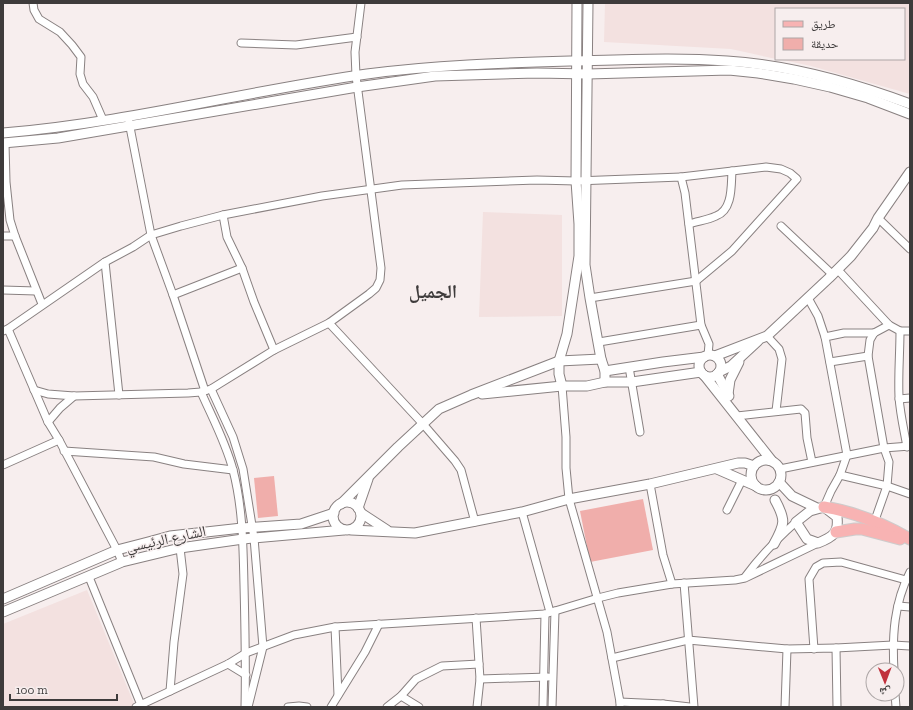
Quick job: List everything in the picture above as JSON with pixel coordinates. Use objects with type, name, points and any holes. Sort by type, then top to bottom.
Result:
[{"type":"main road","points":[[820,507],[844,510],[875,520],[910,539]]},
{"type":"main road","points":[[836,532],[862,529],[899,538],[910,545]]},
{"type":"street","points":[[33,3],[34,10],[39,19],[60,32],[81,57],[80,74],[83,84],[93,97],[103,120]]},
{"type":"street","points":[[34,390],[48,394],[74,396],[205,390],[274,350],[329,323],[376,288],[380,280],[381,268],[356,76],[355,52],[361,3]]},
{"type":"street","points":[[577,3],[576,181],[579,224],[579,256],[567,334],[559,360],[559,374],[562,386],[566,437],[566,468],[570,499],[598,598],[612,658],[620,704],[690,707]]},
{"type":"street","points":[[588,3],[586,265],[590,298],[601,359],[606,371],[605,382]]},
{"type":"street","points":[[241,43],[296,44],[357,37]]},
{"type":"street","points":[[3,133],[37,130],[128,116],[356,76],[434,67],[576,61],[701,60],[759,64],[831,78],[910,104]]},
{"type":"street","points":[[42,304],[10,220],[4,143],[58,138],[357,87],[434,76],[588,74],[722,70],[758,73],[830,87],[868,98],[910,114]]},
{"type":"street","points":[[128,116],[151,235],[233,470],[243,539],[246,653],[245,707]]},
{"type":"street","points":[[122,562],[59,440],[48,422],[5,330],[105,262],[133,247],[151,235],[222,215],[371,188],[419,184],[537,180],[587,181],[681,177],[766,167],[790,173],[797,179],[732,251],[696,281],[590,298]]},
{"type":"street","points":[[689,224],[718,216],[725,210],[729,203],[732,171]]},
{"type":"street","points":[[880,220],[910,172]]},
{"type":"street","points":[[681,177],[685,193],[701,325],[709,344],[709,356]]},
{"type":"street","points":[[471,395],[562,386],[587,386],[605,382],[632,382],[688,375],[703,374],[711,376],[718,373],[731,366],[744,356],[835,272],[857,249],[910,183]]},
{"type":"street","points":[[222,215],[227,237],[242,268],[274,350]]},
{"type":"street","points":[[880,220],[910,249]]},
{"type":"street","points":[[781,226],[835,272],[889,325],[900,331],[910,331]]},
{"type":"street","points":[[3,236],[15,236]]},
{"type":"street","points":[[105,262],[119,395]]},
{"type":"street","points":[[173,295],[242,268]]},
{"type":"street","points":[[3,290],[36,291]]},
{"type":"street","points":[[745,578],[754,565],[785,532],[810,511],[820,507],[840,475],[847,455],[824,336],[818,316],[808,298]]},
{"type":"street","points":[[329,323],[423,424],[455,461],[461,470],[474,522]]},
{"type":"street","points":[[598,342],[701,325]]},
{"type":"street","points":[[824,336],[844,332],[874,333],[889,325]]},
{"type":"street","points":[[780,469],[884,448],[908,446],[899,399],[898,374],[900,331]]},
{"type":"street","points":[[874,333],[870,340],[868,356],[884,448],[889,462],[887,486],[875,520]]},
{"type":"street","points":[[606,371],[709,356],[764,337]]},
{"type":"street","points":[[764,337],[779,349],[782,359],[776,411]]},
{"type":"street","points":[[709,356],[720,363],[718,373],[735,413]]},
{"type":"street","points":[[709,356],[700,362],[699,366],[703,374],[735,413],[756,442],[780,469],[781,474],[779,482],[774,488],[766,490]]},
{"type":"street","points":[[728,394],[730,380],[735,368],[744,356]]},
{"type":"street","points":[[830,362],[868,356]]},
{"type":"street","points":[[370,476],[360,511],[361,518],[358,525],[348,530],[336,524],[334,517],[335,510],[423,424],[439,410],[471,395],[559,360],[601,359]]},
{"type":"street","points":[[630,367],[640,432]]},
{"type":"street","points":[[688,375],[716,390]]},
{"type":"street","points":[[205,390],[232,437],[243,469],[250,508],[263,646],[248,707]]},
{"type":"street","points":[[48,422],[60,408],[74,396]]},
{"type":"street","points":[[899,399],[910,398]]},
{"type":"street","points":[[735,413],[801,409],[805,413],[807,438],[812,462]]},
{"type":"street","points":[[3,465],[59,440]]},
{"type":"street","points":[[756,442],[754,466],[751,477],[757,487]]},
{"type":"street","points":[[64,451],[148,456],[184,464],[233,470]]},
{"type":"street","points":[[754,466],[762,461],[772,461]]},
{"type":"street","points":[[672,584],[664,556],[650,484],[738,463],[745,463],[754,466]]},
{"type":"street","points":[[717,469],[766,490],[796,522],[807,539],[818,543]]},
{"type":"street","points":[[840,475],[887,486],[910,494]]},
{"type":"street","points":[[727,510],[742,480]]},
{"type":"street","points":[[89,577],[138,706],[228,664],[246,653],[294,635],[335,627],[550,613],[598,598],[672,584],[745,578],[827,539],[836,532],[838,525],[837,517],[820,507],[792,496],[779,482]]},
{"type":"street","name":"الشارع الرئيسي","points":[[3,612],[122,562],[180,548],[243,539],[348,530],[415,533],[522,512],[570,499],[650,484]]},
{"type":"street","points":[[774,544],[783,529],[782,512],[775,500]]},
{"type":"street","points":[[341,504],[348,503],[355,505],[375,524],[390,532]]},
{"type":"street","points":[[522,512],[550,613],[554,677],[552,707]]},
{"type":"street","name":"الشارع الرئيسي","points":[[3,599],[117,550],[170,536],[252,527],[301,524],[334,513]]},
{"type":"street","points":[[170,691],[183,574],[180,548]]},
{"type":"street","points":[[814,649],[809,579],[816,567],[823,563],[841,562],[906,580]]},
{"type":"street","points":[[893,662],[892,645],[898,606],[910,572]]},
{"type":"street","points":[[684,583],[694,707]]},
{"type":"street","points":[[898,606],[910,607]]},
{"type":"street","points":[[543,707],[544,677],[550,613]]},
{"type":"street","points":[[476,618],[480,679],[477,707]]},
{"type":"street","points":[[331,707],[365,652],[379,624]]},
{"type":"street","points":[[335,627],[338,695]]},
{"type":"street","points":[[612,658],[688,640],[787,649],[892,645],[910,646]]},
{"type":"street","points":[[836,648],[837,707]]},
{"type":"street","points":[[785,707],[787,649]]},
{"type":"street","points":[[228,664],[246,675]]},
{"type":"street","points":[[387,707],[401,696],[416,679],[442,666],[479,664]]},
{"type":"street","points":[[480,679],[554,677]]},
{"type":"street","points":[[401,696],[419,707]]},
{"type":"street","points":[[288,707],[307,707]]},
{"type":"shaded area","points":[[605,3],[910,3],[910,94],[811,66],[783,60],[905,60],[905,8],[775,8],[775,59],[731,49],[604,42]]},
{"type":"shaded area","points":[[483,212],[562,215],[562,316],[479,317]]},
{"type":"shaded area","points":[[87,590],[135,706],[3,707],[3,624]]},
{"type":"green space","points":[[274,476],[278,516],[258,518],[254,478]]},
{"type":"green space","points":[[643,499],[653,550],[590,562],[580,511]]},
{"type":"district","name":"الجميل","points":[[433,291]]}]
